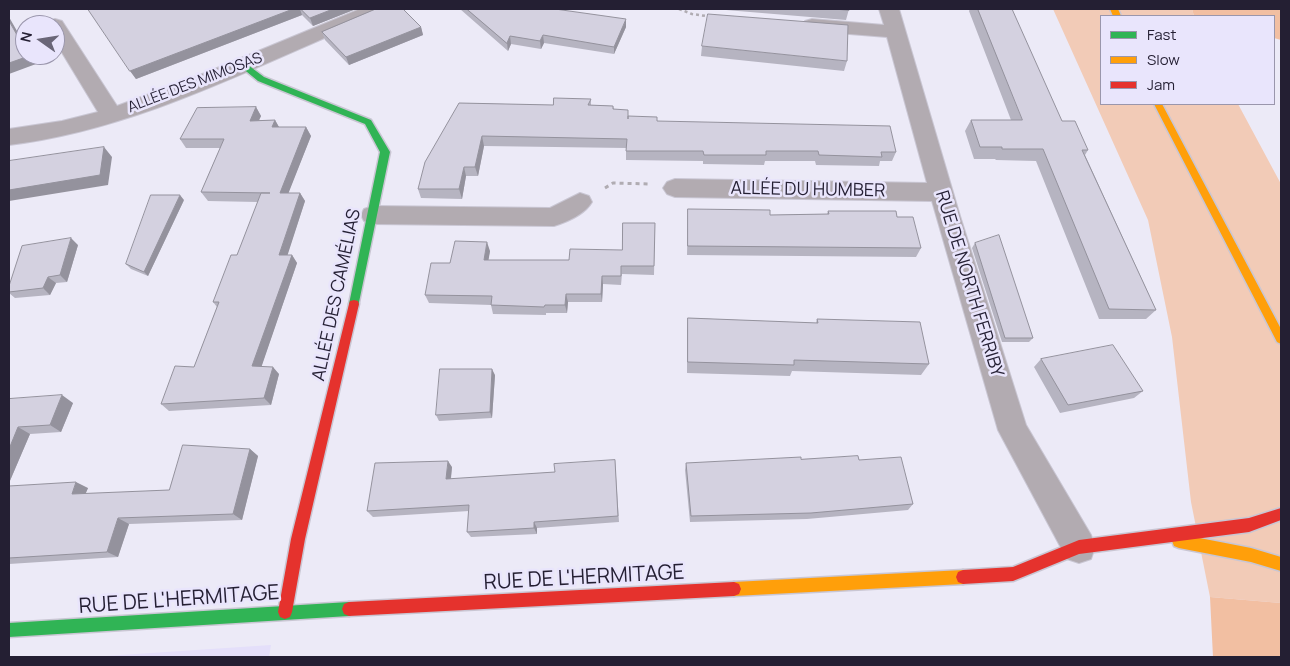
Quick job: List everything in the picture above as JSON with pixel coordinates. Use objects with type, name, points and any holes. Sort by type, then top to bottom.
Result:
[{"type":"street","name":"ALLÉE DES MIMOSAS","points":[[9,137],[49,131],[112,116],[244,65],[376,9]]},
{"type":"street","points":[[792,23],[892,20]]},
{"type":"street","name":"RUE DE NORTH FERRIBY","points":[[892,20],[1013,430],[1079,547]]},
{"type":"street","points":[[65,41],[112,116]]},
{"type":"street","name":"ALLÉE DES CAMÉLIAS","points":[[244,65],[262,79],[368,122],[385,152],[328,420],[289,576],[285,612]]},
{"type":"street","points":[[1159,105],[1265,310],[1280,343]]},
{"type":"street","name":"ALLÉE DU HUMBER","points":[[675,188],[942,192]]},
{"type":"street","points":[[373,215],[554,217],[580,202]]},
{"type":"street","name":"RUE DE L'HERMITAGE","points":[[9,630],[285,612],[1013,574],[1079,547],[1249,525],[1281,514]]},
{"type":"street","name":"RUE DE L'HERMITAGE","points":[[1155,537],[1251,555],[1281,564]]},
{"type":"path","points":[[679,9],[692,14],[706,16]]},
{"type":"path","points":[[580,202],[613,183],[656,184],[675,188]]},
{"type":"shaded area","points":[[1053,9],[1192,9],[1194,15],[1100,15],[1100,105],[1239,105],[1281,184],[1281,603],[1210,597],[1191,502],[1172,337],[1148,220]]},
{"type":"shaded area","points":[[1192,9],[1281,9],[1281,40],[1275,38],[1275,15],[1194,15]]},
{"type":"shaded area","points":[[1210,597],[1281,603],[1281,657],[1213,657]]},
{"type":"shaded area","points":[[271,645],[269,657],[91,657]]},
{"type":"building","points":[[88,9],[293,9],[130,71]]},
{"type":"building","points":[[301,9],[333,9],[310,18]]},
{"type":"building","points":[[376,9],[403,9],[421,27],[346,57],[322,32]]},
{"type":"building","points":[[467,9],[555,9],[626,19],[614,47],[543,35],[540,41],[510,36],[507,43]]},
{"type":"building","points":[[978,9],[1012,9],[1062,121],[1075,121],[1088,150],[1082,150],[1156,310],[1109,309],[1043,149],[980,147],[971,120],[1022,120]]},
{"type":"building","points":[[708,14],[848,25],[847,61],[702,46]]},
{"type":"building","points":[[9,21],[15,32],[15,61],[9,63]]},
{"type":"building","points":[[554,98],[591,99],[588,105],[613,106],[613,109],[628,110],[628,116],[657,117],[657,121],[890,126],[896,152],[881,152],[882,157],[819,155],[818,151],[766,151],[766,155],[704,155],[703,151],[626,151],[627,139],[482,136],[475,167],[464,167],[459,189],[418,189],[425,162],[459,103],[553,105]]},
{"type":"building","points":[[256,107],[250,121],[275,120],[272,127],[306,127],[280,193],[300,193],[279,255],[292,255],[252,366],[273,367],[264,398],[161,404],[175,366],[194,367],[219,302],[213,302],[231,255],[237,255],[261,193],[270,193],[201,192],[224,139],[180,139],[197,108]]},
{"type":"building","points":[[104,147],[100,175],[9,190],[9,161]]},
{"type":"building","points":[[151,195],[180,195],[144,272],[126,264]]},
{"type":"building","points":[[688,209],[770,210],[770,215],[829,214],[828,211],[896,211],[897,217],[913,217],[921,248],[688,246]]},
{"type":"building","points":[[623,223],[655,223],[654,266],[621,266],[621,276],[602,276],[601,294],[566,294],[565,305],[545,305],[544,307],[491,305],[492,296],[425,295],[431,263],[450,263],[455,241],[487,242],[484,260],[569,260],[570,249],[622,250]]},
{"type":"building","points":[[999,235],[1033,338],[1005,338],[975,243]]},
{"type":"building","points":[[71,238],[60,275],[48,277],[43,288],[9,292],[9,286],[22,246]]},
{"type":"building","points":[[688,318],[818,323],[817,319],[920,322],[929,364],[794,360],[794,365],[688,362]]},
{"type":"building","points":[[1113,345],[1143,391],[1068,405],[1041,359]]},
{"type":"building","points":[[440,369],[492,369],[490,412],[436,415]]},
{"type":"building","points":[[62,395],[50,425],[18,427],[9,449],[9,399]]},
{"type":"building","points":[[183,445],[250,449],[233,514],[118,518],[107,552],[9,558],[9,486],[76,482],[72,494],[169,490]]},
{"type":"building","points":[[858,456],[859,460],[901,457],[913,504],[811,513],[691,516],[686,463]]},
{"type":"building","points":[[615,460],[618,516],[534,522],[534,528],[467,532],[469,505],[367,511],[375,463],[448,461],[446,479],[555,472],[554,464]]},
{"type":"traffic: fast","points":[[244,65],[261,79],[368,122],[385,152],[354,304]]},
{"type":"traffic: fast","points":[[9,630],[349,609]]},
{"type":"traffic: slow","points":[[1114,9],[1117,15]]},
{"type":"traffic: slow","points":[[1159,105],[1281,339]]},
{"type":"traffic: slow","points":[[1179,541],[1251,555],[1281,564]]},
{"type":"traffic: slow","points":[[734,589],[963,577]]},
{"type":"traffic: jam","points":[[285,612],[298,539],[354,304]]},
{"type":"traffic: jam","points":[[963,577],[1013,574],[1079,547],[1249,525],[1281,514]]},
{"type":"traffic: jam","points":[[349,609],[734,589]]}]
